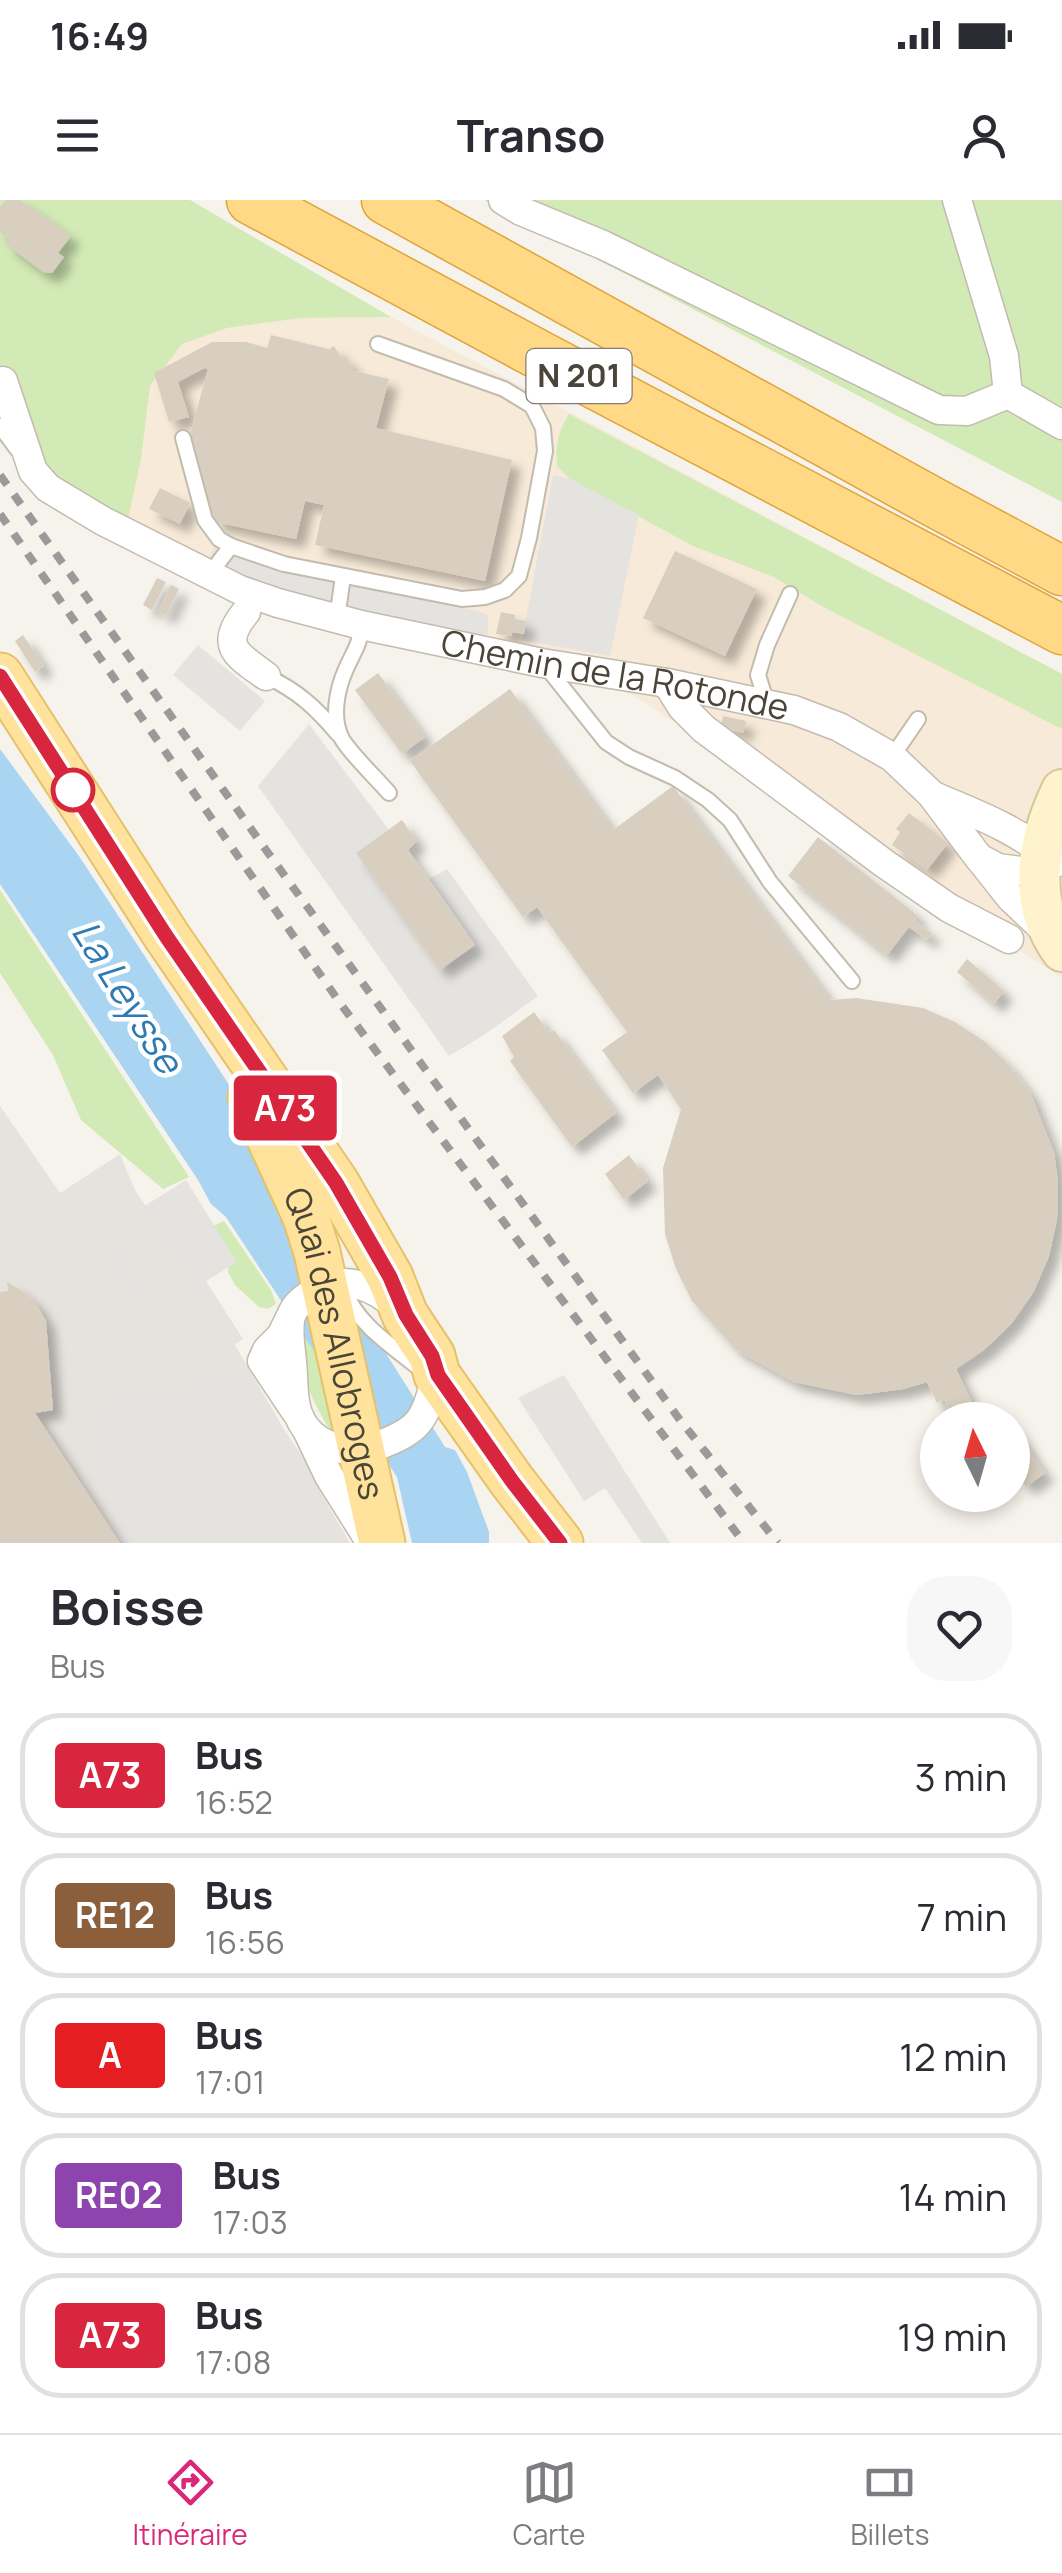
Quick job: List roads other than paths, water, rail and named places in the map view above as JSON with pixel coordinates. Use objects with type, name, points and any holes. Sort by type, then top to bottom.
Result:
[{"type":"highway","name":"N 201","points":[[250,200],[1062,630]]},
{"type":"highway","name":"N 201","points":[[386,200],[1062,571]]},
{"type":"highway","points":[[937,504],[1062,556]]},
{"type":"main road","points":[[0,676],[120,880],[166,936],[336,1183],[432,1356],[438,1375],[560,1543]]},
{"type":"main road","points":[[1056,943],[1042,912],[1052,864],[1049,820],[1062,788]]},
{"type":"main road","name":"Quai des Allobroges","points":[[166,936],[265,1124],[290,1160],[382,1543]]},
{"type":"street","points":[[503,200],[603,244],[939,410],[967,411],[1008,394]]},
{"type":"street","points":[[957,200],[1004,356],[1008,394]]},
{"type":"street","points":[[2,377],[33,471]]},
{"type":"street","points":[[1008,394],[1062,425]]},
{"type":"street","name":"Chemin de la Rotonde","points":[[33,471],[48,488],[103,520],[240,590],[278,603],[349,622],[542,662],[767,704],[839,727],[892,757],[931,794],[1010,896],[1056,943]]},
{"type":"street","points":[[209,616],[278,603]]},
{"type":"street","points":[[246,612],[230,638],[234,650],[266,676]]},
{"type":"street","points":[[667,684],[682,707],[704,729],[824,820],[948,908],[1009,939]]},
{"type":"street","points":[[1004,826],[1024,820],[1062,788]]},
{"type":"street","name":"Chemin de la Rotonde","points":[[931,794],[1004,826],[1052,864]]},
{"type":"street","points":[[980,858],[998,868],[1030,872],[1052,864]]},
{"type":"street","points":[[371,1543],[329,1476],[302,1421],[290,1336],[319,1290],[368,1287],[406,1315]]},
{"type":"street","points":[[302,1421],[335,1448],[362,1452],[404,1434],[420,1422],[430,1406],[438,1375]]},
{"type":"lane","points":[[182,438],[205,520],[231,546],[284,564],[462,599],[506,590],[518,576],[529,538],[544,451],[543,428],[532,406],[504,389],[378,344]]},
{"type":"lane","points":[[0,426],[33,471]]},
{"type":"lane","points":[[210,575],[231,546]]},
{"type":"lane","points":[[342,739],[337,700],[362,634],[349,622],[343,576]]},
{"type":"lane","points":[[767,704],[758,675],[766,644],[790,594]]},
{"type":"lane","points":[[542,662],[606,742],[629,758],[675,778],[730,820],[770,882],[852,981]]},
{"type":"lane","points":[[266,676],[291,688],[318,711],[389,793]]},
{"type":"lane","points":[[892,757],[918,719]]},
{"type":"lane","points":[[242,1072],[272,1105],[290,1160]]},
{"type":"lane","points":[[319,1290],[350,1306],[422,1371],[438,1375]]},
{"type":"water","name":"La Leysse","points":[[0,749],[79,856],[264,1138],[279,1184],[445,1447],[455,1450],[489,1532],[489,1543],[412,1543],[397,1477],[0,884]]},
{"type":"railway","points":[[0,475],[266,850],[680,1420],[778,1543]]},
{"type":"railway","points":[[0,514],[340,1003],[744,1543]]}]
